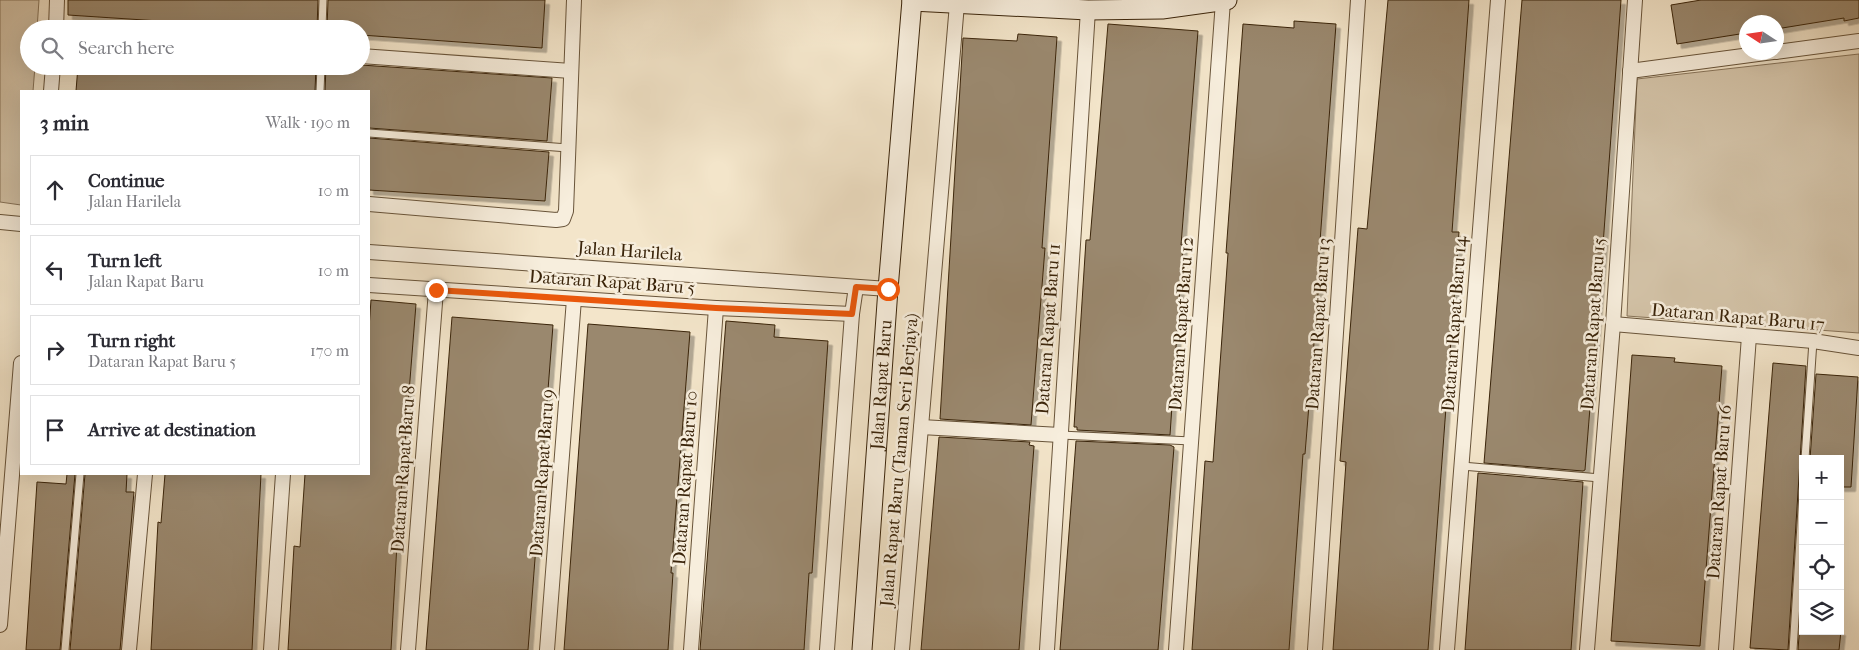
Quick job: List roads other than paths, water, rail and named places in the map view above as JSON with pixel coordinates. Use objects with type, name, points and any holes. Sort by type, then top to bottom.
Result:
[{"type":"street","points":[[56,20],[57,0]]},
{"type":"street","points":[[370,204],[556,220],[563,219],[566,211],[574,0]]},
{"type":"street","points":[[912,0],[1088,10],[1162,9],[1225,0]]},
{"type":"street","name":"Jalan Rapat Baru","points":[[862,650],[888,289],[912,0]]},
{"type":"street","name":"Dataran Rapat Baru 12","points":[[1176,650],[1225,0]]},
{"type":"street","name":"Dataran Rapat Baru 13","points":[[1315,650],[1358,0]]},
{"type":"street","name":"Dataran Rapat Baru 14","points":[[1448,650],[1498,0]]},
{"type":"street","name":"Dataran Rapat Baru 15","points":[[1587,650],[1635,0]]},
{"type":"street","name":"Jalan Rapat Baru (Taman Seri Berjaya)","points":[[902,650],[957,4]]},
{"type":"street","name":"Dataran Rapat Baru 11","points":[[1047,650],[1088,10]]},
{"type":"street","points":[[1784,51],[1859,41]]},
{"type":"street","points":[[370,57],[571,70]]},
{"type":"street","points":[[1630,71],[1739,57]]},
{"type":"street","points":[[51,90],[52,75]]},
{"type":"street","points":[[0,222],[20,224]]},
{"type":"street","name":"Jalan Harilela","points":[[370,252],[888,289]]},
{"type":"street","name":"Dataran Rapat Baru 5","points":[[370,285],[716,308],[852,314]]},
{"type":"street","name":"Jalan Rapat Baru","points":[[827,650],[852,314],[856,287]]},
{"type":"street","name":"Dataran Rapat Baru 8","points":[[408,650],[436,290]]},
{"type":"street","name":"Dataran Rapat Baru 9","points":[[547,650],[574,299]]},
{"type":"street","name":"Dataran Rapat Baru 10","points":[[691,650],[716,308]]},
{"type":"street","name":"Dataran Rapat Baru 17","points":[[1612,324],[1813,342],[1859,348]]},
{"type":"street","name":"Dataran Rapat Baru 16","points":[[1726,650],[1749,336]]},
{"type":"street","points":[[0,626],[20,375]]},
{"type":"street","points":[[921,427],[1060,434]]},
{"type":"street","points":[[129,650],[145,475]]},
{"type":"street","points":[[270,650],[283,475]]},
{"type":"lane","points":[[322,20],[323,0]]},
{"type":"lane","points":[[320,90],[321,75]]},
{"type":"lane","points":[[370,133],[568,148]]},
{"type":"lane","points":[[1805,455],[1813,342]]},
{"type":"lane","points":[[1060,434],[1192,441]]},
{"type":"lane","points":[[1462,466],[1600,478]]},
{"type":"lane","points":[[65,650],[80,475]]},
{"type":"lane","points":[[1792,650],[1803,500]]}]
